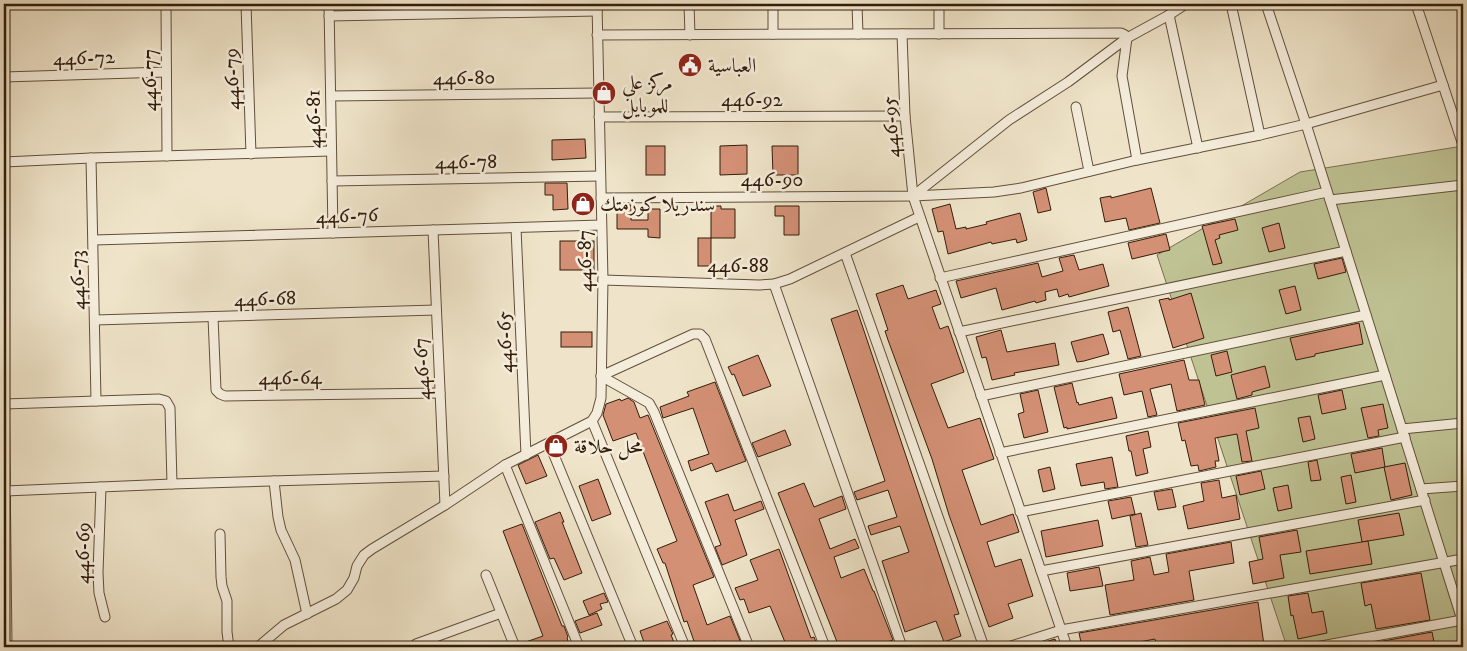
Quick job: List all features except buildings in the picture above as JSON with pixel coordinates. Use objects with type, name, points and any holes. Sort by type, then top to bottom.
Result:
[{"type":"street","name":"446-77","points":[[166,4],[167,156]]},
{"type":"street","name":"446-79","points":[[246,4],[251,154]]},
{"type":"street","name":"446-81","points":[[329,4],[332,233]]},
{"type":"street","points":[[690,4],[690,35]]},
{"type":"street","points":[[773,4],[773,34]]},
{"type":"street","points":[[857,4],[858,34]]},
{"type":"street","points":[[939,4],[939,34]]},
{"type":"street","points":[[913,196],[1009,120],[1068,82],[1127,38],[1186,4]]},
{"type":"street","points":[[1231,4],[1260,135]]},
{"type":"street","points":[[1266,4],[1306,124],[1444,562],[1460,603],[1463,622],[1316,647]]},
{"type":"street","points":[[1416,4],[1463,145]]},
{"type":"street","points":[[329,16],[597,7]]},
{"type":"street","name":"446-87","points":[[592,421],[597,413],[601,398],[602,337],[602,225],[597,7]]},
{"type":"street","points":[[1169,15],[1198,148]]},
{"type":"street","points":[[597,35],[1121,33],[1125,34],[1127,38],[1122,76],[1137,160]]},
{"type":"street","name":"446-95","points":[[902,34],[905,116],[913,196],[1067,647]]},
{"type":"street","name":"446-72","points":[[4,77],[166,72]]},
{"type":"street","name":"446-90","points":[[601,198],[913,196],[994,192],[1021,188],[1137,160],[1260,135],[1443,86]]},
{"type":"street","name":"446-80","points":[[330,96],[599,93]]},
{"type":"street","points":[[1076,107],[1089,172]]},
{"type":"street","name":"446-92","points":[[599,117],[905,116]]},
{"type":"street","points":[[4,162],[331,151]]},
{"type":"street","name":"446-73","points":[[91,158],[96,320],[96,401]]},
{"type":"street","name":"446-78","points":[[332,181],[600,176]]},
{"type":"street","points":[[940,278],[1328,196],[1463,185]]},
{"type":"street","name":"446-88","points":[[602,280],[760,286],[774,284],[790,279],[919,217]]},
{"type":"street","name":"446-76","points":[[94,240],[602,225]]},
{"type":"street","name":"446-65","points":[[516,228],[526,455]]},
{"type":"street","name":"446-67","points":[[433,230],[445,506]]},
{"type":"street","points":[[959,332],[1346,251]]},
{"type":"street","points":[[845,253],[984,647]]},
{"type":"street","points":[[774,284],[902,647]]},
{"type":"street","name":"446-68","points":[[96,320],[436,310]]},
{"type":"street","points":[[981,396],[1366,315]]},
{"type":"street","name":"446-64","points":[[213,317],[216,390],[225,396],[440,393]]},
{"type":"street","points":[[601,376],[693,334],[700,334],[705,339],[825,647]]},
{"type":"street","points":[[4,373],[7,647]]},
{"type":"street","points":[[1000,453],[1385,375]]},
{"type":"street","points":[[601,376],[649,404],[654,412],[749,647]]},
{"type":"street","points":[[4,404],[159,399],[166,401],[170,408],[172,484]]},
{"type":"street","points":[[258,647],[284,625],[336,599],[347,590],[364,555],[445,506],[505,465],[592,421],[685,647]]},
{"type":"street","points":[[1020,512],[1404,433],[1463,423]]},
{"type":"street","points":[[549,443],[633,647]]},
{"type":"street","points":[[505,465],[579,647]]},
{"type":"street","points":[[6,491],[444,476]]},
{"type":"street","points":[[274,481],[281,530],[295,560],[307,614]]},
{"type":"street","points":[[1421,489],[1463,486]]},
{"type":"street","name":"446-69","points":[[101,488],[98,573],[99,593],[105,617]]},
{"type":"street","points":[[1041,571],[1425,500]]},
{"type":"street","points":[[220,534],[221,577],[227,601],[226,632],[229,647]]},
{"type":"street","points":[[1008,647],[1061,630],[1463,559]]},
{"type":"street","points":[[486,575],[515,647]]},
{"type":"street","points":[[416,644],[501,613]]},
{"type":"green space","points":[[1463,146],[1463,647],[1287,647],[1157,255],[1300,172]]},
{"type":"place","name":"العباسية","points":[[690,65]]},
{"type":"place","name":"مركز علي للموبايل","points":[[604,93]]},
{"type":"place","name":"سندريلا كوزمتك","points":[[583,204]]},
{"type":"place","name":"محل حلاقة","points":[[556,446]]}]
